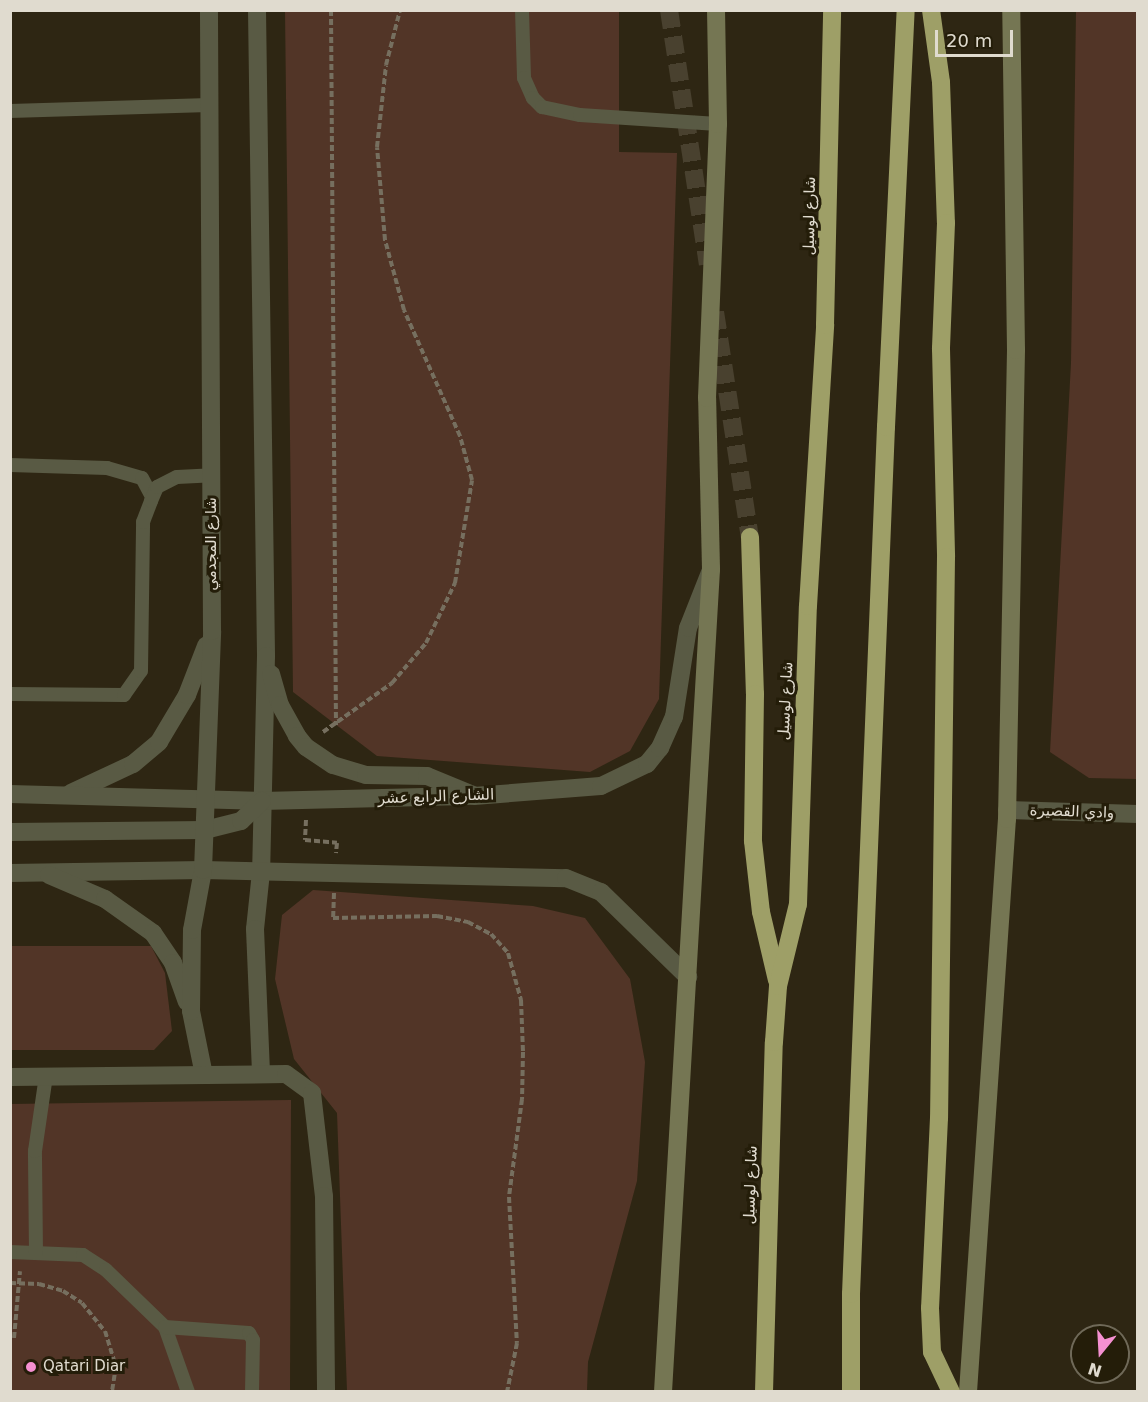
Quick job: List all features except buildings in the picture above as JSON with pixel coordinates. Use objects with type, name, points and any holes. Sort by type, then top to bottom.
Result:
[{"type":"highway","name":"شارع لوسيل","points":[[764,1392],[778,986],[798,904],[808,617],[825,325],[832,10]]},
{"type":"highway","points":[[851,1392],[851,1294],[906,10]]},
{"type":"highway","points":[[931,10],[941,82],[946,224],[941,349],[946,557],[938,1130],[930,1308],[932,1352],[951,1392]]},
{"type":"highway","points":[[750,537],[755,694],[753,841],[761,912],[778,986]]},
{"type":"street","name":"شارع المجدمي","points":[[204,1075],[191,1011],[192,930],[203,870],[212,631],[209,10]]},
{"type":"street","points":[[257,10],[266,656],[261,872],[255,929],[261,1073]]},
{"type":"street","points":[[663,1392],[711,569],[707,398],[718,124],[716,10]]},
{"type":"street","points":[[968,1392],[1007,810],[1016,350],[1011,10]]},
{"type":"street","name":"الشارع الرابع عشر","points":[[10,794],[262,801],[474,796],[601,786],[647,764],[660,748],[674,717],[688,628],[711,569]]},
{"type":"street","points":[[66,795],[134,764],[159,742],[187,695],[212,631]]},
{"type":"street","points":[[266,656],[280,705],[306,747],[351,772],[427,776],[474,796]]},
{"type":"street","points":[[10,832],[205,830],[241,821],[262,801]]},
{"type":"street","name":"وادي القصيرة","points":[[1007,810],[1137,814]]},
{"type":"street","points":[[10,873],[203,870],[566,878],[601,892],[688,977]]},
{"type":"street","points":[[45,873],[105,899],[153,933],[173,963],[191,1011]]},
{"type":"street","points":[[10,1077],[261,1073],[286,1074],[299,1080],[312,1093],[316,1108],[324,1196],[326,1392]]},
{"type":"lane","points":[[522,10],[524,78],[533,98],[542,107],[580,115],[718,124]]},
{"type":"lane","points":[[10,111],[209,105]]},
{"type":"lane","points":[[10,465],[107,468],[142,478],[152,497]]},
{"type":"lane","points":[[10,694],[124,695],[141,671],[142,522],[152,497],[157,487],[177,477],[212,475]]},
{"type":"lane","points":[[46,1076],[23,1252],[83,1255],[106,1270],[165,1327],[188,1392]]},
{"type":"lane","points":[[165,1327],[249,1333],[253,1340],[252,1392]]},
{"type":"path","points":[[331,10],[336,726]]},
{"type":"path","points":[[306,747],[315,735],[336,726],[392,683],[426,643],[455,583],[472,480],[460,436],[404,310],[385,240],[377,147],[386,64],[400,10]]},
{"type":"path","points":[[306,800],[305,840],[336,843],[333,918],[437,916],[468,922],[491,934],[508,952],[515,974],[523,1052],[522,1099],[509,1197],[517,1343],[507,1392]]},
{"type":"path","points":[[14,1338],[23,1252]]},
{"type":"path","points":[[10,1283],[63,1291],[82,1303],[105,1331],[116,1365],[112,1391]]},
{"type":"shaded area","points":[[285,11],[619,11],[619,152],[677,153],[659,699],[630,751],[590,772],[377,756],[293,692]]},
{"type":"shaded area","points":[[1076,11],[1137,11],[1137,779],[1089,778],[1050,752],[1071,363]]},
{"type":"shaded area","points":[[313,890],[533,906],[585,918],[630,979],[645,1062],[637,1181],[588,1362],[587,1391],[347,1391],[337,1113],[294,1059],[275,979],[282,915]]},
{"type":"shaded area","points":[[10,946],[151,946],[165,973],[172,1031],[154,1050],[11,1050]]},
{"type":"shaded area","points":[[291,1100],[290,1391],[11,1391],[10,1104]]},
{"type":"tunnel","points":[[669,10],[708,264]]},
{"type":"tunnel","points":[[715,312],[750,537]]},
{"type":"place","name":"Qatari Diar","points":[[31,1367]]}]
